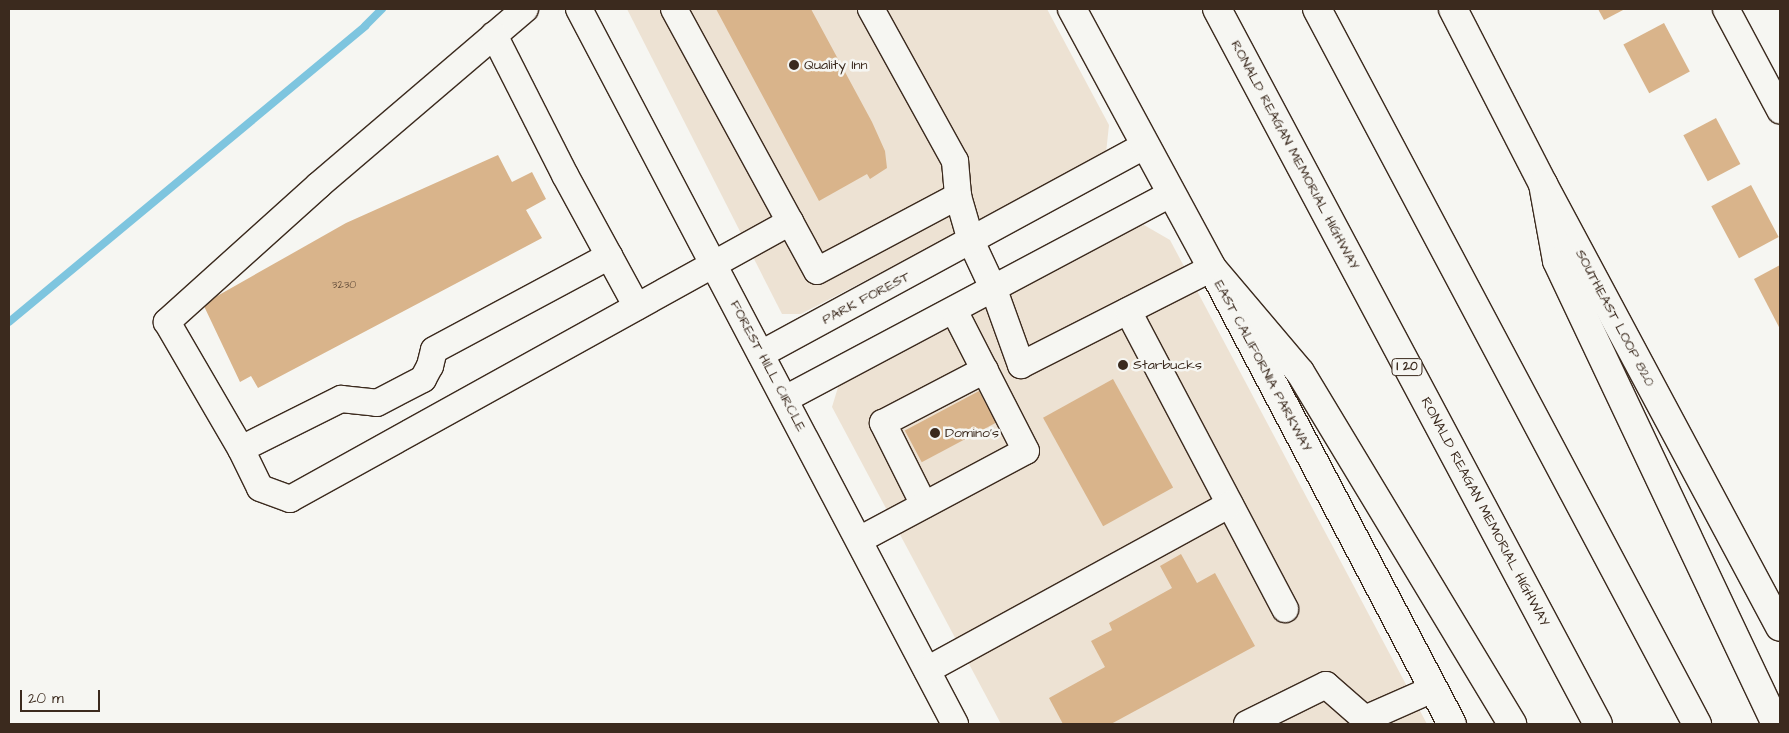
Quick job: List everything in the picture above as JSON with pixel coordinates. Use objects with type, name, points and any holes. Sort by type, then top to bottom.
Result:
[{"type":"main road","name":"EAST CALIFORNIA PARKWAY","points":[[1072,9],[1212,268],[1452,724]]},
{"type":"main road","name":"RONALD REAGAN MEMORIAL HIGHWAY","points":[[1217,9],[1598,724]]},
{"type":"main road","points":[[1317,9],[1697,724]]},
{"type":"main road","name":"SOUTHEAST LOOP 820","points":[[1453,9],[1543,184],[1780,627]]},
{"type":"main road","points":[[1543,184],[1557,261],[1776,724]]},
{"type":"main road","points":[[1212,268],[1300,372],[1512,724]]},
{"type":"street","points":[[524,9],[319,186],[167,322],[242,449],[260,488],[290,499],[790,222]]},
{"type":"street","name":"FOREST HILL CIRCLE","points":[[579,9],[956,724]]},
{"type":"street","points":[[674,9],[816,271],[958,196]]},
{"type":"street","points":[[871,9],[955,161],[958,196],[971,242],[994,290],[1021,365],[1212,268]]},
{"type":"street","points":[[1726,9],[1780,110]]},
{"type":"street","points":[[494,35],[565,176],[637,306]]},
{"type":"street","name":"PARK FOREST","points":[[761,354],[971,242],[1146,145]]},
{"type":"street","points":[[785,399],[994,290],[1172,193]]},
{"type":"street","points":[[242,449],[341,399],[377,403],[385,399],[423,379],[430,366],[434,350],[609,256]]},
{"type":"street","points":[[859,540],[1026,451],[954,310]]},
{"type":"street","points":[[1128,310],[1285,609]]},
{"type":"street","points":[[924,505],[883,424],[985,370]]},
{"type":"street","points":[[927,670],[1230,504]]},
{"type":"street","points":[[1247,724],[1326,685],[1365,719],[1433,689]]},
{"type":"shaded area","points":[[627,9],[1047,9],[1109,125],[1106,153],[1092,163],[801,314],[782,314]]},
{"type":"shaded area","points":[[1144,225],[1170,240],[1427,724],[1001,724],[832,407],[839,384],[1124,230]]},
{"type":"building","name":"Quality Inn","points":[[716,9],[811,9],[872,122],[885,151],[887,168],[870,179],[867,174],[819,201]]},
{"type":"building","points":[[1598,9],[1625,9],[1604,20]]},
{"type":"building","points":[[1664,23],[1690,72],[1649,93],[1623,45]]},
{"type":"building","points":[[1716,118],[1740,164],[1708,181],[1683,135]]},
{"type":"building","points":[[498,155],[512,182],[532,172],[546,199],[526,210],[542,238],[258,388],[251,376],[240,382],[203,304],[346,223]]},
{"type":"building","points":[[1751,185],[1779,237],[1739,258],[1711,206]]},
{"type":"building","points":[[1780,265],[1780,329],[1754,279]]},
{"type":"building","points":[[1113,379],[1173,487],[1103,526],[1043,418]]},
{"type":"building","points":[[979,391],[996,423],[922,462],[905,430]]},
{"type":"building","points":[[1181,554],[1197,583],[1215,573],[1255,646],[1111,724],[1063,724],[1049,698],[1105,667],[1091,641],[1112,630],[1109,623],[1172,588],[1160,566]]},
{"type":"waterway","points":[[9,322],[365,26],[382,9]]},
{"type":"place","name":"Quality Inn","points":[[794,65]]},
{"type":"place","name":"Starbucks","points":[[1123,365]]},
{"type":"place","name":"Domino's","points":[[935,433]]}]
